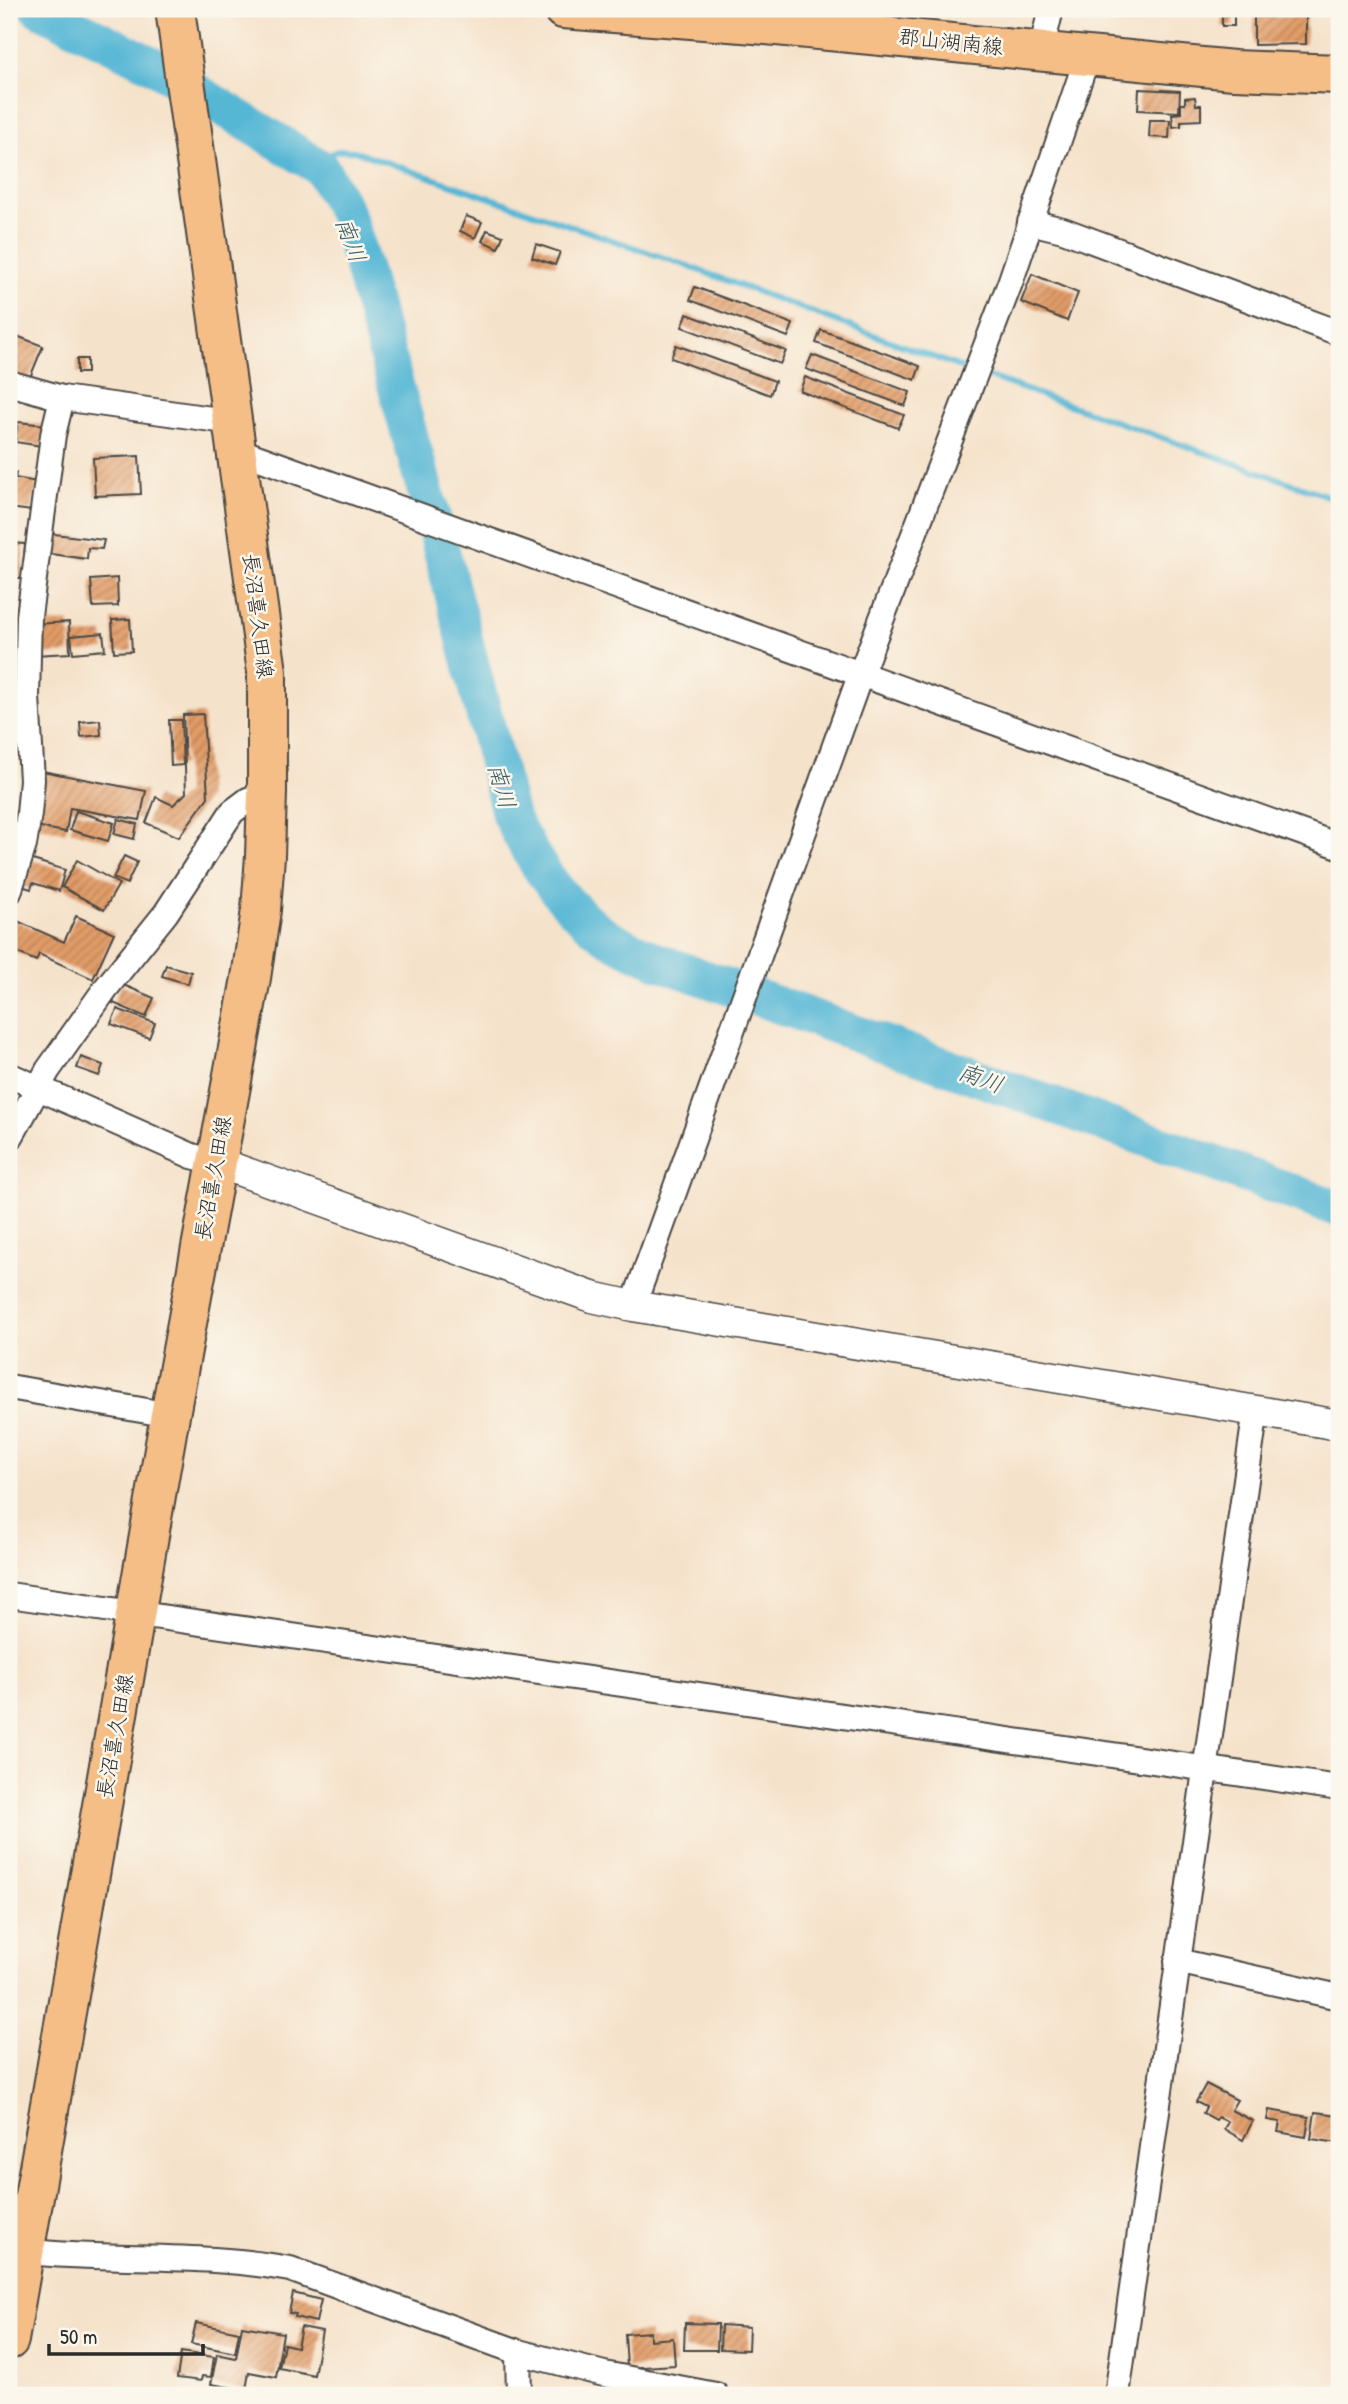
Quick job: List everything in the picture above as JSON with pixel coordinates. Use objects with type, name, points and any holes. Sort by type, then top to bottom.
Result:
[{"type":"main road","name":"長沼喜久田線","points":[[9,2340],[17,2250],[136,1613],[261,910],[267,793],[267,672],[175,9]]},
{"type":"main road","name":"郡山湖南線","points":[[563,9],[783,26],[1234,70],[1339,74]]},
{"type":"street","points":[[1041,51],[1051,9]]},
{"type":"street","points":[[634,1306],[861,673],[1005,296],[1088,55]]},
{"type":"street","points":[[1030,222],[1063,230],[1339,333]]},
{"type":"street","points":[[9,383],[234,438],[251,455],[1339,846]]},
{"type":"street","points":[[9,892],[24,845],[32,780],[18,697],[53,435],[62,398]]},
{"type":"street","points":[[9,1140],[36,1088],[106,988],[166,913],[232,812],[248,800],[267,793]]},
{"type":"street","points":[[9,1075],[192,1156],[216,1162],[561,1288],[634,1306],[1339,1425]]},
{"type":"street","points":[[9,1387],[170,1415]]},
{"type":"street","points":[[1117,2395],[1256,1409]]},
{"type":"street","points":[[9,1595],[1339,1788]]},
{"type":"street","points":[[1177,1961],[1339,1997]]},
{"type":"street","points":[[17,2250],[62,2256],[216,2260],[290,2269],[518,2352],[604,2375],[716,2395]]},
{"type":"street","points":[[518,2352],[519,2395]]},
{"type":"building","points":[[1234,14],[1234,26],[1222,26],[1222,15]]},
{"type":"building","points":[[1306,16],[1306,44],[1254,45],[1254,17]]},
{"type":"building","points":[[1139,89],[1180,91],[1179,112],[1138,110]]},
{"type":"building","points":[[1195,97],[1196,105],[1201,105],[1201,120],[1181,121],[1181,126],[1173,127],[1172,114],[1181,113],[1181,104],[1185,104],[1185,98]]},
{"type":"building","points":[[1150,120],[1170,120],[1169,138],[1149,137]]},
{"type":"building","points":[[466,216],[482,222],[475,238],[460,231]]},
{"type":"building","points":[[487,230],[503,236],[498,248],[482,241]]},
{"type":"building","points":[[536,244],[560,252],[555,265],[532,257]]},
{"type":"building","points":[[1032,274],[1078,293],[1067,321],[1021,302]]},
{"type":"building","points":[[695,287],[793,324],[788,337],[690,300]]},
{"type":"building","points":[[687,314],[786,351],[780,364],[682,327]]},
{"type":"building","points":[[821,330],[920,366],[915,380],[816,343]]},
{"type":"building","points":[[9,333],[43,346],[29,380],[9,372]]},
{"type":"building","points":[[676,345],[775,381],[770,395],[671,358]]},
{"type":"building","points":[[812,355],[910,392],[905,406],[806,369]]},
{"type":"building","points":[[77,359],[87,359],[87,373],[77,373]]},
{"type":"building","points":[[805,377],[904,415],[898,428],[800,391]]},
{"type":"building","points":[[18,422],[45,425],[42,446],[15,442]]},
{"type":"building","points":[[139,456],[141,494],[95,496],[93,458]]},
{"type":"building","points":[[9,472],[16,473],[15,478],[37,482],[32,511],[9,508]]},
{"type":"building","points":[[46,533],[104,540],[102,549],[88,548],[87,559],[44,553]]},
{"type":"building","points":[[9,543],[25,544],[22,578],[9,578]]},
{"type":"building","points":[[117,578],[118,606],[93,607],[91,580]]},
{"type":"building","points":[[130,619],[132,651],[114,652],[112,620]]},
{"type":"building","points":[[69,622],[70,653],[34,655],[33,624]]},
{"type":"building","points":[[103,633],[105,650],[73,653],[71,636]]},
{"type":"building","points":[[15,651],[16,685],[9,685],[9,652]]},
{"type":"building","points":[[203,714],[208,797],[179,837],[146,823],[156,797],[173,805],[186,793],[183,715]]},
{"type":"building","points":[[100,720],[101,735],[81,737],[80,722]]},
{"type":"building","points":[[169,720],[181,720],[183,765],[171,766]]},
{"type":"building","points":[[42,771],[146,791],[140,820],[70,808],[66,832],[32,826]]},
{"type":"building","points":[[76,811],[114,823],[108,841],[70,830]]},
{"type":"building","points":[[118,819],[137,824],[134,839],[114,834]]},
{"type":"building","points":[[124,856],[137,862],[127,884],[113,878]]},
{"type":"building","points":[[23,857],[65,870],[59,891],[33,883],[31,889],[15,884]]},
{"type":"building","points":[[77,860],[119,884],[104,910],[62,887]]},
{"type":"building","points":[[76,916],[114,933],[93,979],[39,954],[36,961],[9,949],[9,927],[13,919],[64,942]]},
{"type":"building","points":[[166,965],[191,972],[188,984],[162,976]]},
{"type":"building","points":[[121,984],[154,998],[146,1017],[113,1003]]},
{"type":"building","points":[[117,1009],[155,1023],[149,1038],[111,1024]]},
{"type":"building","points":[[81,1057],[103,1065],[99,1076],[77,1068]]},
{"type":"building","points":[[1206,2084],[1237,2100],[1231,2110],[1253,2121],[1243,2140],[1224,2129],[1228,2122],[1218,2117],[1216,2120],[1203,2113],[1206,2107],[1196,2102]]},
{"type":"building","points":[[1269,2110],[1309,2117],[1306,2137],[1278,2132],[1280,2122],[1267,2120]]},
{"type":"building","points":[[1315,2112],[1339,2115],[1339,2143],[1311,2139]]},
{"type":"building","points":[[293,2293],[321,2300],[316,2322],[289,2313]]},
{"type":"building","points":[[196,2323],[239,2332],[235,2353],[191,2344]]},
{"type":"building","points":[[685,2323],[718,2324],[717,2350],[684,2350]]},
{"type":"building","points":[[721,2325],[749,2327],[748,2350],[720,2349]]},
{"type":"building","points":[[242,2326],[283,2333],[276,2377],[249,2372],[246,2390],[211,2384],[217,2354],[236,2358]]},
{"type":"building","points":[[301,2327],[322,2331],[314,2375],[279,2368],[284,2344],[297,2347]]},
{"type":"building","points":[[650,2332],[650,2340],[673,2338],[675,2365],[627,2368],[625,2334]]},
{"type":"building","points":[[181,2352],[214,2357],[211,2377],[202,2376],[201,2381],[177,2378]]},
{"type":"waterway","name":"南川","points":[[39,9],[153,65],[321,168],[345,211],[354,237],[437,533],[510,815],[547,877],[583,918],[612,939],[660,962],[1339,1209]]},
{"type":"waterway","points":[[321,168],[333,152],[354,151],[682,264],[971,371]]},
{"type":"waterway","points":[[981,374],[1339,500]]}]
